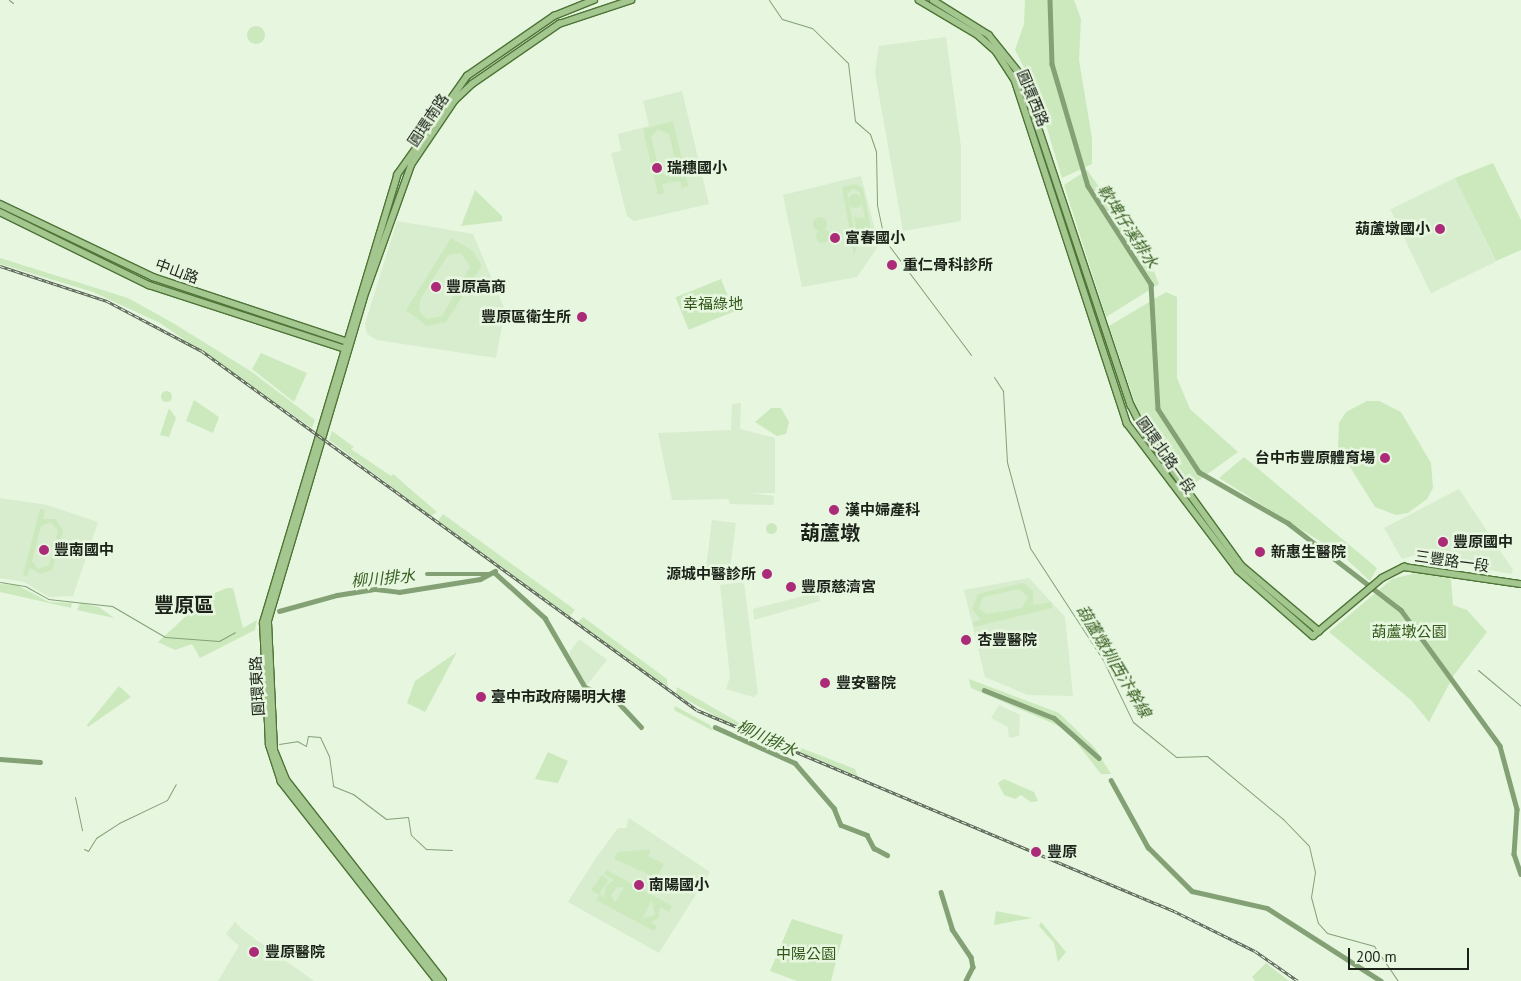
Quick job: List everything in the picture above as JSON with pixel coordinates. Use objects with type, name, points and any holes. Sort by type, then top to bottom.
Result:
[{"type":"main road","name":"圓環南路","points":[[343,348],[397,175],[444,103],[467,76],[509,46],[554,16],[594,0]]},
{"type":"main road","name":"圓環南路","points":[[350,345],[404,179],[455,100],[559,24],[630,0]]},
{"type":"main road","name":"圓環西路","points":[[919,0],[971,30],[1002,60],[1023,101],[1051,188]]},
{"type":"main road","name":"圓環西路","points":[[933,0],[989,35],[1010,56],[1028,92],[1060,182]]},
{"type":"main road","name":"圓環北路一段","points":[[1051,188],[1122,408],[1136,439],[1238,570],[1313,636],[1319,631],[1242,566],[1136,417],[1060,182]]},
{"type":"main road","name":"中山路","points":[[0,204],[153,277],[346,339]]},
{"type":"main road","name":"中山路","points":[[0,212],[149,285],[343,348]]},
{"type":"main road","points":[[343,348],[350,345],[346,339]]},
{"type":"main road","name":"圓環東路","points":[[350,345],[268,621],[274,750],[296,796],[443,981]]},
{"type":"main road","name":"圓環東路","points":[[343,348],[262,623],[269,745],[291,798],[437,981]]},
{"type":"main road","name":"三豐路一段","points":[[1319,631],[1382,578],[1415,566],[1521,584]]},
{"type":"shaded area","points":[[946,37],[961,147],[961,221],[903,231],[875,72],[879,46]]},
{"type":"shaded area","name":"瑞穗國小","points":[[682,91],[709,204],[634,221],[627,216],[611,153],[621,151],[618,134],[649,126],[643,101]]},
{"type":"shaded area","name":"富春國小","points":[[861,176],[879,245],[857,277],[802,287],[783,195]]},
{"type":"shaded area","name":"葫蘆墩國小","points":[[1455,178],[1496,262],[1431,293],[1390,210]]},
{"type":"shaded area","name":"豐原高商","points":[[397,221],[473,234],[505,310],[496,358],[377,340],[367,334],[365,324]]},
{"type":"shaded area","points":[[741,403],[740,429],[775,438],[775,493],[749,493],[774,496],[773,505],[730,504],[728,499],[672,500],[658,433],[731,430],[732,404]]},
{"type":"shaded area","name":"豐原國中","points":[[1459,489],[1513,570],[1511,574],[1415,555],[1402,559],[1384,528]]},
{"type":"shaded area","name":"豐南國中","points":[[0,498],[47,505],[98,522],[73,596],[49,597],[24,582],[0,578]]},
{"type":"shaded area","points":[[712,520],[736,523],[729,581],[705,579]]},
{"type":"shaded area","points":[[1029,578],[1065,617],[1073,696],[1028,695],[985,677],[964,590]]},
{"type":"shaded area","points":[[744,582],[758,694],[753,697],[726,689],[730,677],[720,585]]},
{"type":"shaded area","points":[[818,592],[820,601],[754,620],[753,609]]},
{"type":"shaded area","points":[[579,639],[607,660],[587,685],[579,679],[569,653]]},
{"type":"shaded area","points":[[999,705],[1020,715],[1019,736],[1009,738],[1008,727],[991,718]]},
{"type":"shaded area","name":"南陽國小","points":[[629,818],[710,872],[659,953],[568,902],[618,828],[626,828]]},
{"type":"shaded area","name":"豐原醫院","points":[[235,922],[244,931],[314,981],[218,981],[239,946],[226,934]]},
{"type":"green space","points":[[1025,0],[1074,0],[1081,19],[1079,60],[1092,138],[1092,164],[1062,178],[1035,89],[1015,50],[1024,24]]},
{"type":"green space","points":[[252,26],[260,26],[265,31],[263,42],[252,44],[247,39],[247,31]]},
{"type":"green space","points":[[673,121],[688,186],[682,188],[680,181],[662,184],[664,193],[658,195],[643,129]],"holes":[[[658,129],[669,134],[677,169],[671,177],[660,173],[651,137]]]},
{"type":"green space","points":[[1493,163],[1521,220],[1521,250],[1496,261],[1455,178]]},
{"type":"green space","points":[[1087,170],[1147,254],[1159,284],[1106,317],[1064,185]]},
{"type":"green space","points":[[856,184],[863,189],[872,235],[867,245],[857,246],[854,255],[842,187]],"holes":[[[854,188],[860,193],[865,218],[854,217],[857,233],[867,231],[868,236],[863,243],[856,239],[847,194]]]},
{"type":"green space","points":[[475,190],[502,216],[502,221],[461,226]]},
{"type":"green space","points":[[855,194],[860,196],[862,201],[860,206],[855,208],[850,206],[848,201],[850,196]]},
{"type":"green space","points":[[817,217],[823,217],[827,224],[823,231],[817,231],[813,227],[813,221]]},
{"type":"green space","points":[[820,229],[826,229],[830,236],[826,243],[820,243],[816,239],[816,233]]},
{"type":"green space","points":[[451,238],[473,251],[482,266],[446,322],[427,326],[406,310]],"holes":[[[461,253],[470,267],[442,316],[427,319],[419,311],[420,300],[448,255]]]},
{"type":"green space","points":[[0,258],[128,298],[173,323],[252,372],[315,420],[312,428],[160,323],[93,292],[0,264]]},
{"type":"green space","name":"幸福綠地","points":[[721,279],[734,311],[689,330],[676,297]]},
{"type":"green space","points":[[1166,292],[1177,297],[1177,378],[1190,409],[1238,452],[1191,486],[1141,421],[1109,326]]},
{"type":"green space","points":[[261,353],[307,373],[294,402],[252,369]]},
{"type":"green space","points":[[166,390],[172,396],[166,402],[160,396]]},
{"type":"green space","points":[[194,400],[219,417],[213,433],[186,421]]},
{"type":"green space","name":"台中市豐原體育場","points":[[1367,401],[1379,401],[1401,412],[1431,463],[1433,488],[1427,499],[1408,513],[1396,515],[1375,507],[1338,448],[1339,423],[1346,412]]},
{"type":"green space","points":[[169,408],[176,418],[169,437],[160,435]]},
{"type":"green space","points":[[771,408],[781,408],[789,422],[786,434],[777,436],[755,422]]},
{"type":"green space","points":[[332,431],[354,447],[351,449],[391,476],[393,474],[437,512],[431,516],[329,440]]},
{"type":"green space","name":"葫蘆墩公園","points":[[1244,457],[1377,568],[1370,581],[1342,555],[1219,478]]},
{"type":"green space","points":[[40,509],[45,510],[43,519],[56,519],[63,531],[52,570],[41,574],[30,568],[27,576],[23,575]],"holes":[[[51,522],[58,531],[49,565],[38,569],[32,561],[41,526]]]},
{"type":"green space","points":[[443,514],[575,610],[570,617],[438,521]]},
{"type":"green space","points":[[771,522],[777,528],[771,534],[765,528]]},
{"type":"green space","name":"葫蘆墩公園","points":[[1420,572],[1451,579],[1453,605],[1467,610],[1487,632],[1454,675],[1429,722],[1411,700],[1329,632],[1392,579]]},
{"type":"green space","points":[[1023,583],[1033,591],[1033,605],[1051,602],[1052,608],[974,627],[973,622],[981,620],[972,609],[978,594]],"holes":[[[1019,589],[1028,597],[1022,608],[987,614],[979,609],[983,597]]]},
{"type":"green space","points":[[0,584],[17,585],[49,602],[72,603],[71,608],[0,592]]},
{"type":"green space","points":[[227,588],[233,588],[243,628],[257,620],[255,630],[200,658],[192,644],[175,650],[158,642],[208,596]]},
{"type":"green space","points":[[80,603],[99,607],[114,618],[77,610]]},
{"type":"green space","points":[[583,617],[667,679],[668,689],[577,623]]},
{"type":"green space","points":[[457,652],[425,712],[407,703],[415,681]]},
{"type":"green space","points":[[969,679],[1059,713],[1095,748],[1111,774],[1101,774],[1066,729],[971,688]]},
{"type":"green space","points":[[119,686],[131,697],[88,727],[87,725]]},
{"type":"green space","points":[[677,687],[745,726],[855,769],[858,777],[741,730],[676,694]]},
{"type":"green space","points":[[675,706],[710,725],[713,731],[674,710]]},
{"type":"green space","points":[[548,752],[568,761],[558,783],[535,779]]},
{"type":"green space","points":[[1004,779],[1034,792],[1038,801],[1031,802],[1021,795],[1015,799],[1004,795],[998,783]]},
{"type":"green space","points":[[651,849],[648,856],[664,864],[657,878],[614,859],[618,852]]},
{"type":"green space","points":[[607,870],[672,906],[669,912],[660,907],[659,917],[651,923],[657,926],[654,931],[596,900],[599,895],[591,890],[602,875],[609,880],[599,894],[604,897],[606,886],[614,880],[604,874]],"holes":[[[618,887],[624,887],[615,903],[611,894]],[[651,902],[655,915],[643,918]]]},
{"type":"green space","points":[[996,911],[1032,918],[994,925]]},
{"type":"green space","name":"中陽公園","points":[[792,919],[843,935],[831,981],[797,981],[770,971]]},
{"type":"green space","points":[[1041,922],[1066,952],[1058,962],[1054,943],[1039,926]]},
{"type":"green space","points":[[1266,963],[1289,981],[1255,981],[1252,977]]},
{"type":"waterway","points":[[9,0],[13,3]]},
{"type":"waterway","name":"葫蘆燉圳西汴幹線","points":[[769,0],[782,19],[812,28],[848,63],[855,121],[870,134],[876,151],[877,205],[884,239],[971,355]]},
{"type":"waterway","name":"軟埤仔溪排水","points":[[1050,0],[1052,64],[1088,186],[1151,284],[1158,409],[1199,472],[1288,523],[1401,610],[1500,746],[1517,809],[1514,854],[1521,874]]},
{"type":"waterway","name":"葫蘆燉圳西汴幹線","points":[[994,377],[1003,391],[1007,462],[1030,548],[1103,660],[1133,722],[1176,757],[1207,756],[1283,819],[1309,846],[1315,872],[1311,897],[1318,923],[1327,933],[1374,946],[1398,981]]},
{"type":"waterway","name":"柳川排水","points":[[279,611],[337,595],[376,589],[399,592],[480,579],[495,571]]},
{"type":"waterway","name":"柳川排水","points":[[494,572],[545,618],[585,687],[618,702],[641,727]]},
{"type":"waterway","name":"柳川排水","points":[[427,574],[489,574]]},
{"type":"waterway","name":"柳川排水","points":[[0,582],[25,586],[48,599],[112,606],[165,637],[219,641],[235,632]]},
{"type":"waterway","points":[[1478,670],[1521,706]]},
{"type":"waterway","points":[[984,690],[1054,718],[1099,758]]},
{"type":"waterway","name":"柳川排水","points":[[715,727],[795,763],[834,808],[841,825],[867,835],[874,848],[887,855]]},
{"type":"waterway","points":[[279,744],[297,741],[306,746],[308,736],[320,737],[329,756],[333,786],[353,794],[386,819],[408,817],[411,835],[426,849],[452,850]]},
{"type":"waterway","points":[[0,759],[40,762]]},
{"type":"waterway","points":[[1111,780],[1148,847],[1192,891],[1267,908],[1381,981]]},
{"type":"waterway","points":[[84,849],[88,851],[96,838],[119,823],[167,800],[176,784]]},
{"type":"waterway","points":[[75,797],[82,830]]},
{"type":"waterway","name":"柳川排水","points":[[941,892],[952,929],[971,957],[973,967],[966,981]]},
{"type":"railway","points":[[0,266],[107,301],[202,351],[697,710],[1174,911],[1255,951],[1298,981]]},
{"type":"place","name":"瑞穗國小","points":[[657,168]]},
{"type":"place","name":"葫蘆墩國小","points":[[1440,229]]},
{"type":"place","name":"富春國小","points":[[835,238]]},
{"type":"place","name":"重仁骨科診所","points":[[892,265]]},
{"type":"place","name":"豐原高商","points":[[436,287]]},
{"type":"place","name":"豐原區衛生所","points":[[582,317]]},
{"type":"place","name":"台中市豐原體育場","points":[[1385,458]]},
{"type":"place","name":"漢中婦產科","points":[[834,510]]},
{"type":"place","name":"豐原國中","points":[[1443,542]]},
{"type":"place","name":"豐南國中","points":[[44,550]]},
{"type":"place","name":"新惠生醫院","points":[[1260,552]]},
{"type":"place","name":"源城中醫診所","points":[[767,574]]},
{"type":"place","name":"豐原慈濟宮","points":[[791,587]]},
{"type":"place","name":"杏豐醫院","points":[[966,640]]},
{"type":"place","name":"豐安醫院","points":[[825,683]]},
{"type":"place","name":"臺中市政府陽明大樓","points":[[481,697]]},
{"type":"place","name":"豐原","points":[[1036,852]]},
{"type":"place","name":"南陽國小","points":[[639,885]]},
{"type":"place","name":"豐原醫院","points":[[254,952]]},
{"type":"district","name":"葫蘆墩","points":[[830,533]]},
{"type":"district","name":"豐原區","points":[[184,605]]}]
